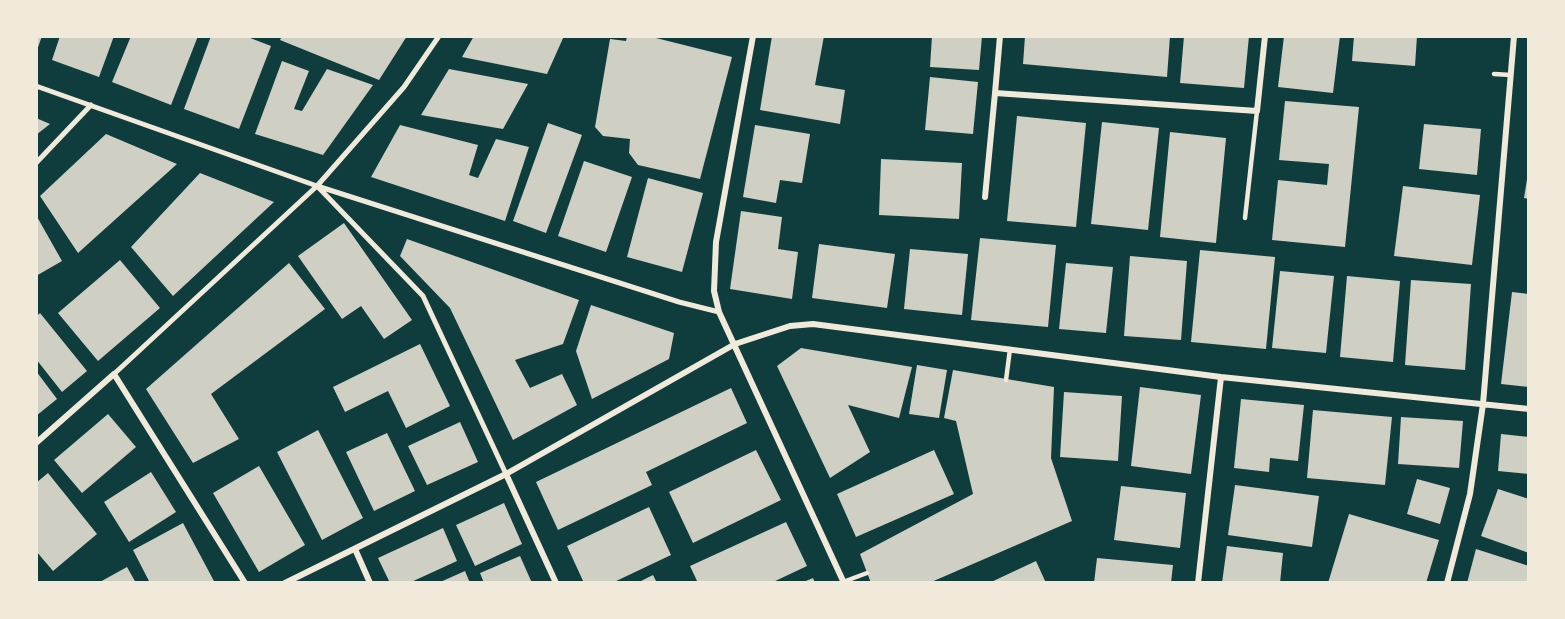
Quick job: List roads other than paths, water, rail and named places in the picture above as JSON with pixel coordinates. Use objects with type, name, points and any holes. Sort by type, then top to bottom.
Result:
[{"type":"street","points":[[36,443],[317,186],[404,87],[439,36]]},
{"type":"street","points":[[753,36],[714,249],[713,282],[719,312],[844,583]]},
{"type":"street","points":[[985,197],[1000,36]]},
{"type":"street","points":[[995,93],[1257,111],[1265,36]]},
{"type":"street","points":[[1447,583],[1470,494],[1483,404],[1514,36]]},
{"type":"street","points":[[36,86],[317,186],[719,312]]},
{"type":"street","points":[[36,163],[91,105]]},
{"type":"street","points":[[317,186],[423,296],[556,583]]},
{"type":"street","points":[[285,583],[506,474],[735,344],[790,326],[813,324],[1221,377],[1529,409]]},
{"type":"street","points":[[114,374],[245,583]]},
{"type":"street","points":[[1198,583],[1221,377]]},
{"type":"street","points":[[355,549],[370,583]]},
{"type":"lane","points":[[1494,74],[1510,75]]},
{"type":"lane","points":[[1245,219],[1257,111]]},
{"type":"lane","points":[[1006,380],[1010,349]]},
{"type":"lane","points":[[844,583],[867,573]]}]
